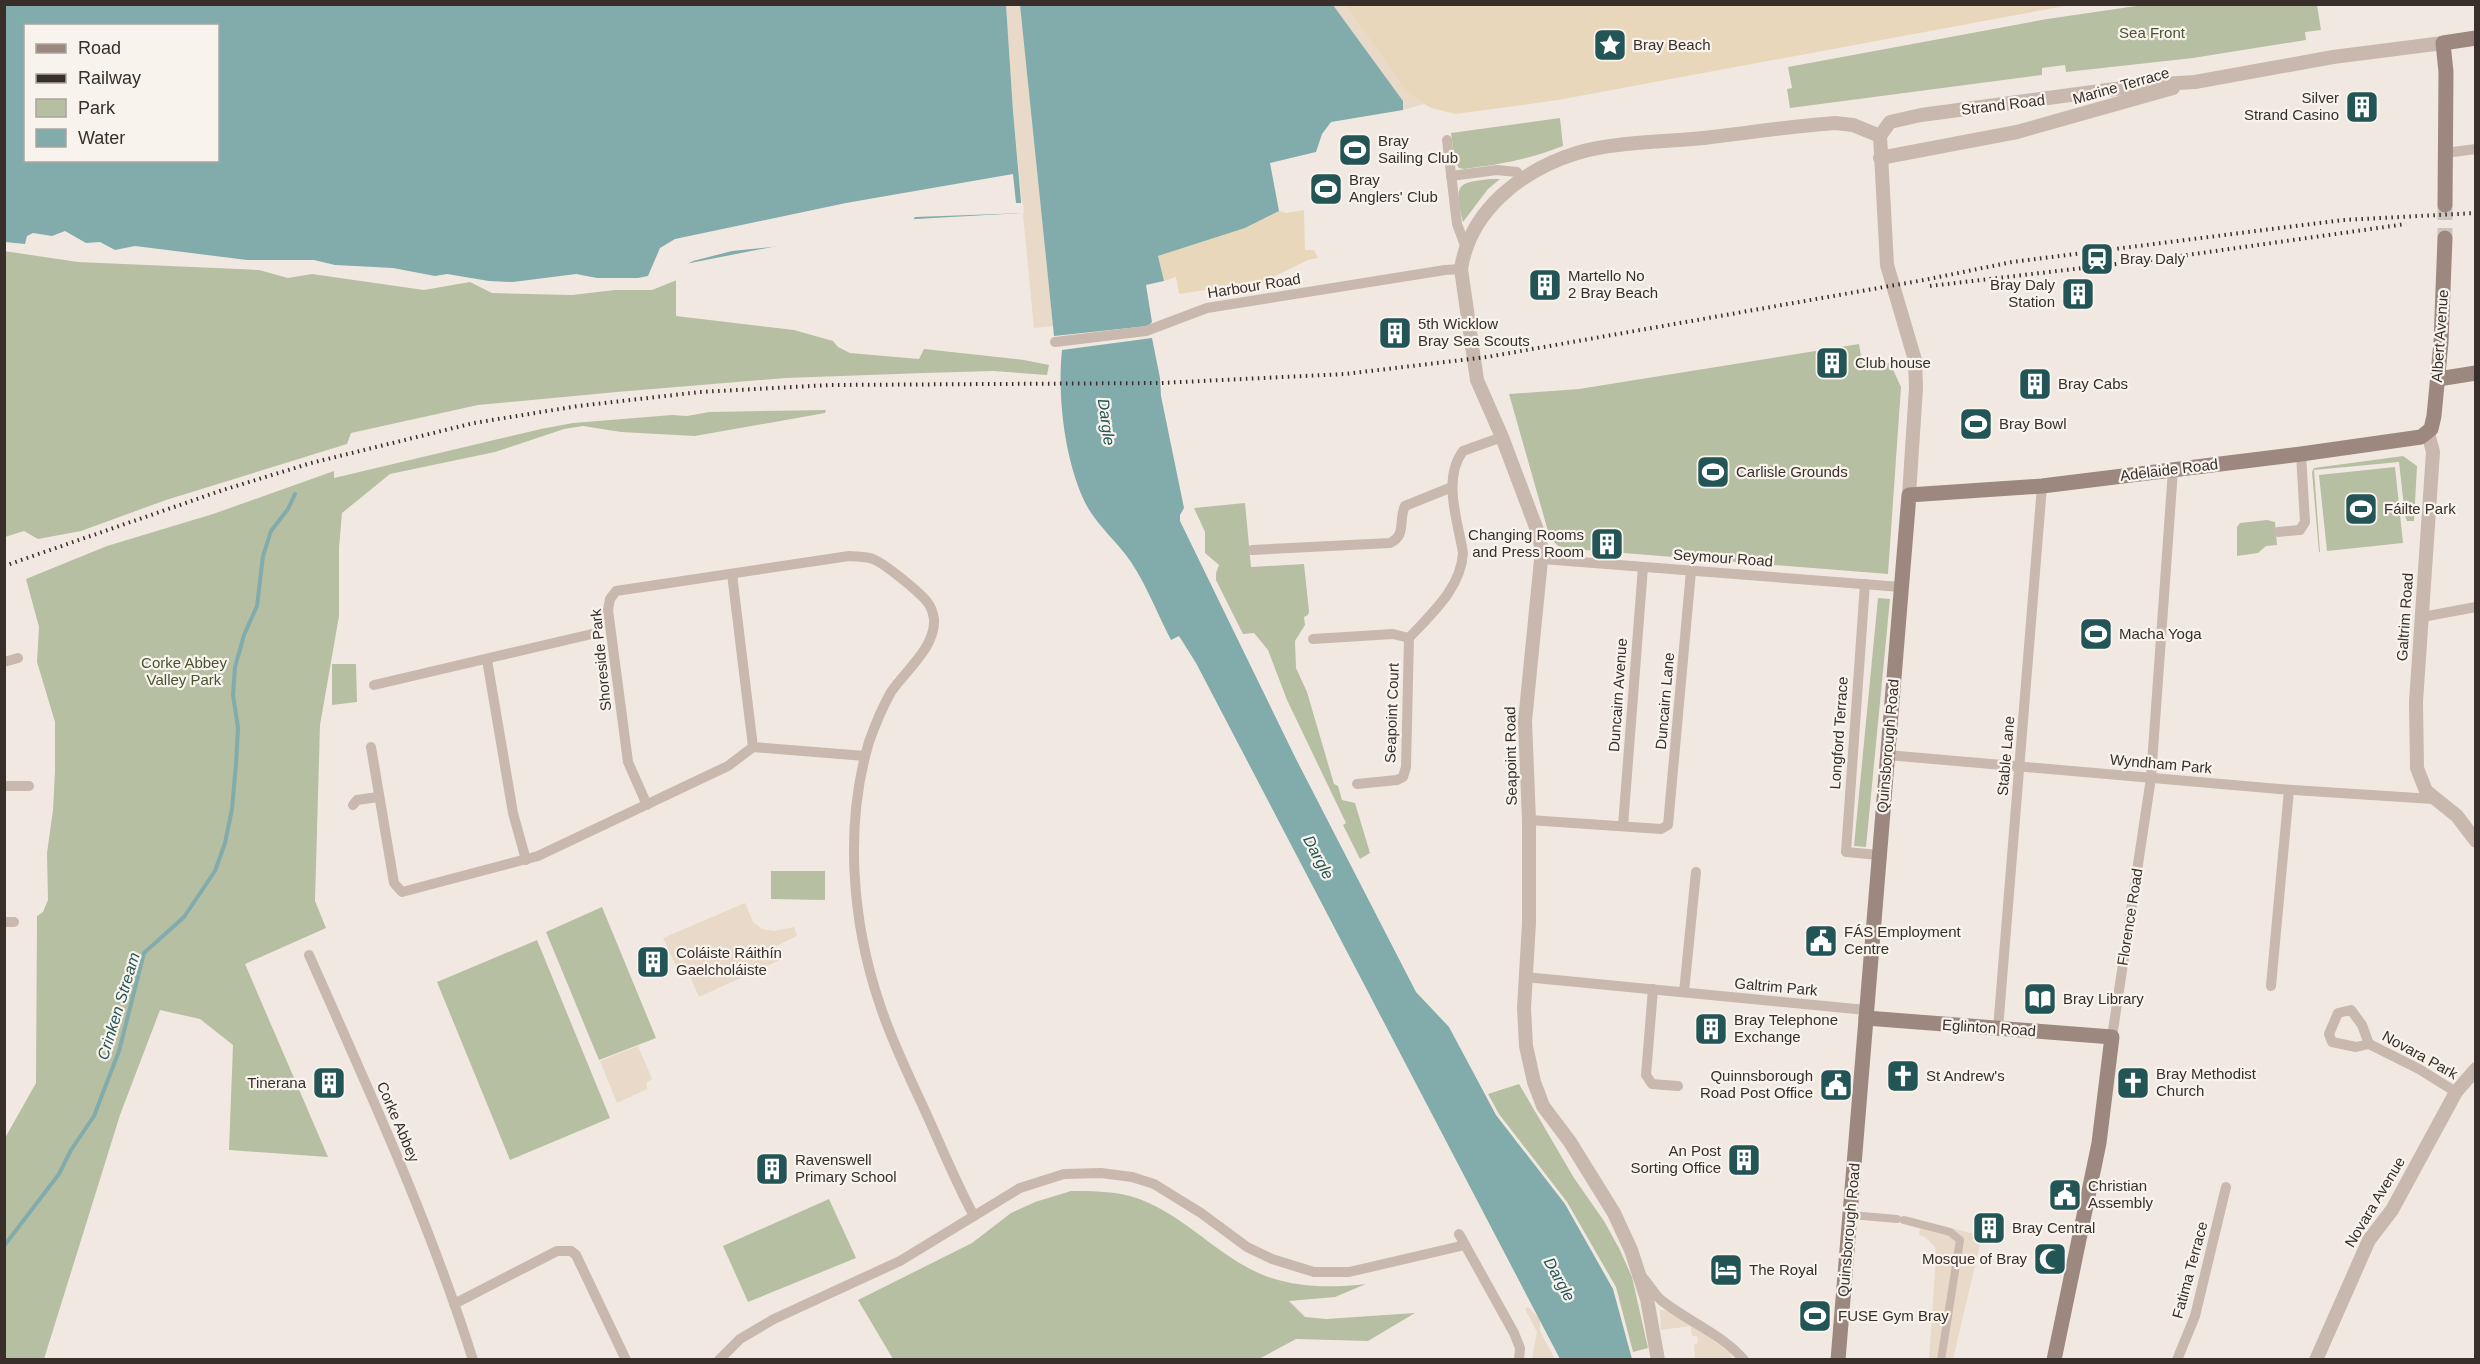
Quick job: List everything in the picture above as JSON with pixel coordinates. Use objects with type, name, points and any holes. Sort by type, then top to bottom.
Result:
[{"type":"main road","name":"Strand Road","points":[[2443,43],[2468,38]]},
{"type":"main road","points":[[2443,43],[2446,72],[2445,205]]},
{"type":"main road","name":"Albert Avenue","points":[[2428,433],[2433,423],[2438,379],[2445,238]]},
{"type":"main road","points":[[2438,379],[2475,373]]},
{"type":"main road","name":"Adelaide Road","points":[[1909,495],[2042,486],[2301,454],[2421,437],[2428,433]]},
{"type":"main road","name":"Quinsborough Road","points":[[1838,1359],[1909,495]]},
{"type":"main road","name":"Eglinton Road","points":[[1866,1014],[1998,1029],[2112,1037]]},
{"type":"main road","name":"Florence Road","points":[[2054,1359],[2099,1143],[2112,1037]]},
{"type":"street","name":"Strand Road","points":[[1880,136],[1890,122],[1904,118],[2145,85],[2195,82],[2333,57],[2443,43]]},
{"type":"street","name":"Marine Terrace","points":[[1880,158],[2017,132],[2195,82]]},
{"type":"street","points":[[2085,94],[2093,111]]},
{"type":"street","name":"Seapoint Road","points":[[1658,1359],[1640,1275],[1632,1250],[1614,1213],[1538,1095],[1530,1064],[1524,1029],[1529,923],[1529,820],[1525,721],[1542,559],[1537,530],[1502,437],[1477,380],[1461,269],[1466,248],[1487,210],[1521,179],[1542,168],[1587,151],[1825,124],[1853,125],[1880,136]]},
{"type":"street","name":"Quinsborough Road","points":[[1880,136],[1888,273],[1915,360],[1916,388],[1909,495]]},
{"type":"street","points":[[1447,140],[1457,224],[1466,248]]},
{"type":"street","points":[[2445,153],[2475,149]]},
{"type":"street","points":[[1451,177],[1506,170],[1516,172],[1521,179]]},
{"type":"street","name":"Harbour Road","points":[[1055,342],[1146,331],[1207,308],[1461,269]]},
{"type":"street","name":"Galtrim Road","points":[[2428,433],[2433,452],[2415,748],[2420,781],[2433,799]]},
{"type":"street","points":[[1313,639],[1393,634],[1409,638],[1455,585],[1460,574],[1463,553],[1452,487],[1452,470],[1463,451],[1502,437]]},
{"type":"street","points":[[2278,532],[2300,530],[2305,522],[2301,454]]},
{"type":"street","name":"Florence Road","points":[[2112,1037],[2151,778],[2173,470]]},
{"type":"street","name":"Stable Lane","points":[[1998,1029],[2042,486]]},
{"type":"street","points":[[1252,550],[1390,543],[1400,534],[1402,512],[1405,506],[1452,487]]},
{"type":"street","name":"Shoreside Park","points":[[647,805],[628,762],[608,604],[616,591],[849,556],[872,558],[882,563],[927,601],[932,610],[934,622],[925,648],[891,692],[880,713],[865,756]]},
{"type":"street","name":"Seymour Road","points":[[1542,559],[1901,587]]},
{"type":"street","name":"Duncairn Avenue","points":[[1623,826],[1643,567]]},
{"type":"street","name":"Duncairn Lane","points":[[1623,826],[1661,829],[1666,828],[1669,822],[1691,571]]},
{"type":"street","points":[[732,574],[753,747]]},
{"type":"street","name":"Longford Terrace","points":[[1865,584],[1846,852],[1880,855]]},
{"type":"street","points":[[2422,617],[2475,607]]},
{"type":"street","name":"Shoreside Park","points":[[374,685],[592,634]]},
{"type":"street","name":"Seapoint Court","points":[[1357,784],[1397,780],[1403,777],[1406,767],[1409,638]]},
{"type":"street","points":[[4,662],[18,658]]},
{"type":"street","points":[[486,660],[513,813],[526,860]]},
{"type":"street","points":[[371,747],[394,883],[402,892],[526,860],[728,766],[753,747],[865,756],[858,797],[855,858],[856,893],[865,949],[880,1005],[891,1034],[974,1216]]},
{"type":"street","name":"Wyndham Park","points":[[1887,755],[2289,790],[2433,799]]},
{"type":"street","points":[[4,786],[29,786]]},
{"type":"street","points":[[2271,986],[2289,790]]},
{"type":"street","points":[[353,805],[357,800],[378,797]]},
{"type":"street","points":[[2433,799],[2457,816],[2475,841]]},
{"type":"street","points":[[1529,820],[1623,826]]},
{"type":"street","points":[[1684,992],[1695,872]]},
{"type":"street","name":"Corke Abbey","points":[[309,955],[388,1135],[473,1359]]},
{"type":"street","name":"Galtrim Park","points":[[1525,977],[1684,992],[1866,1014]]},
{"type":"street","points":[[1653,989],[1646,1075],[1652,1083],[1678,1086]]},
{"type":"street","name":"Novara Park","points":[[2369,1044],[2419,1069],[2456,1092]]},
{"type":"street","name":"Novara Avenue","points":[[2316,1359],[2369,1239],[2392,1210],[2456,1092],[2475,1069]]},
{"type":"street","points":[[718,1359],[747,1334],[900,1261],[1006,1195],[1031,1183],[1064,1174],[1101,1173],[1132,1177],[1154,1184],[1201,1213],[1247,1247],[1272,1259],[1314,1272],[1349,1272],[1465,1245]]},
{"type":"street","name":"Fatima Terrace","points":[[2177,1359],[2195,1316],[2226,1187]]},
{"type":"street","points":[[1851,1215],[1901,1220],[1950,1232],[1960,1240],[1941,1359]]},
{"type":"street","points":[[1459,1234],[1517,1338],[1520,1348],[1519,1359]]},
{"type":"street","points":[[454,1304],[557,1251],[571,1251],[579,1261],[626,1359]]},
{"type":"street","points":[[1640,1275],[1650,1284],[1661,1300],[1744,1359]]},
{"type":"green space","name":"Sea Front","points":[[2150,4],[2317,5],[2321,30],[2305,32],[2306,40],[2193,58],[2066,72],[2065,65],[2042,68],[2042,75],[1790,108],[1787,89],[1792,88],[1788,67],[2047,19]]},
{"type":"green space","points":[[1560,118],[1563,146],[1526,158],[1464,169],[1459,168],[1455,162],[1451,133]]},
{"type":"green space","points":[[1500,179],[1488,189],[1463,222],[1459,200],[1460,188],[1470,182]]},
{"type":"green space","points":[[4,248],[296,273],[470,279],[676,277],[676,316],[794,330],[833,341],[838,347],[850,353],[919,359],[924,349],[1049,365],[1047,375],[993,371],[786,378],[478,405],[351,433],[347,444],[166,500],[81,531],[38,539],[24,531],[5,537]]},
{"type":"green space","name":"Carlisle Grounds","points":[[1859,344],[1863,367],[1890,363],[1901,387],[1888,574],[1573,549],[1558,546],[1550,538],[1509,394],[1579,389]]},
{"type":"green space","name":"Corke Abbey Valley Park","points":[[826,410],[825,413],[695,436],[621,432],[583,426],[564,429],[495,452],[390,474],[342,513],[339,548],[339,616],[320,725],[315,901],[326,928],[245,964],[328,1157],[229,1150],[233,1045],[200,1019],[160,1010],[120,1115],[44,1359],[5,1359],[5,1138],[36,1083],[37,916],[43,912],[48,900],[47,853],[55,771],[55,722],[37,662],[39,627],[26,579],[107,546],[213,514],[334,471],[334,478],[573,423],[672,415],[687,416],[709,412]]},
{"type":"green space","points":[[2403,456],[2417,466],[2414,521],[2407,521],[2405,516],[2399,462],[2314,470],[2319,552],[2312,472],[2314,468]]},
{"type":"green space","name":"Fáilte Park","points":[[2395,467],[2403,543],[2327,551],[2319,475]]},
{"type":"green space","points":[[1245,503],[1251,567],[1304,564],[1309,611],[1304,617],[1305,625],[1295,641],[1296,668],[1307,692],[1334,784],[1338,786],[1342,800],[1355,803],[1370,853],[1360,859],[1343,825],[1346,823],[1287,700],[1268,650],[1254,633],[1243,634],[1216,580],[1219,565],[1205,553],[1205,532],[1194,508]]},
{"type":"green space","points":[[2267,520],[2275,522],[2277,545],[2266,546],[2258,553],[2237,556],[2237,527],[2240,523]]},
{"type":"green space","points":[[1878,598],[1890,599],[1866,847],[1854,846]]},
{"type":"green space","points":[[332,664],[356,664],[357,702],[332,705]]},
{"type":"green space","points":[[771,871],[825,871],[825,900],[771,899]]},
{"type":"green space","points":[[602,907],[656,1038],[599,1060],[546,932]]},
{"type":"green space","points":[[537,940],[610,1118],[510,1160],[437,982]]},
{"type":"green space","points":[[1519,1084],[1574,1178],[1604,1221],[1620,1250],[1632,1277],[1648,1348],[1633,1352],[1616,1287],[1567,1202],[1499,1114],[1488,1094]]},
{"type":"green space","points":[[1071,1191],[1115,1193],[1148,1203],[1165,1211],[1229,1256],[1263,1275],[1301,1285],[1366,1284],[1335,1297],[1289,1301],[1305,1317],[1326,1319],[1415,1313],[1368,1341],[1296,1339],[1259,1359],[893,1359],[858,1300],[972,1243],[1011,1213],[1035,1202]]},
{"type":"green space","points":[[829,1199],[856,1258],[748,1302],[723,1246]]},
{"type":"sand","name":"Bray Beach","points":[[1345,5],[2070,5],[1558,100],[1456,114],[1431,108],[1408,94]]},
{"type":"sand","points":[[1304,210],[1305,250],[1314,250],[1318,258],[1308,260],[1265,281],[1179,294],[1176,277],[1164,281],[1158,256],[1245,228],[1279,211],[1286,213]]},
{"type":"shaded area","points":[[1006,5],[1020,5],[1053,326],[1034,328],[1013,111]]},
{"type":"shaded area","points":[[1333,5],[1345,5],[1408,94],[1424,104],[1403,110],[1403,101]]},
{"type":"shaded area","points":[[745,903],[753,922],[762,929],[774,931],[794,927],[797,936],[776,946],[782,959],[699,997],[684,963],[676,966],[663,938]]},
{"type":"shaded area","points":[[638,1046],[652,1079],[647,1082],[647,1089],[617,1103],[600,1061]]},
{"type":"shaded area","points":[[1906,1216],[1982,1236],[1953,1359],[1929,1359],[1935,1247],[1925,1237],[1919,1235],[1920,1229],[1903,1224]]},
{"type":"shaded area","points":[[1528,1307],[1540,1319],[1540,1331],[1555,1359],[1532,1359],[1537,1332],[1525,1309]]},
{"type":"shaded area","points":[[1660,1310],[1670,1311],[1698,1329],[1731,1354],[1732,1359],[1695,1359],[1694,1344],[1698,1343],[1697,1336],[1692,1336],[1691,1326],[1661,1330]]},
{"type":"water","points":[[5,5],[1006,5],[1022,213],[845,223],[777,246],[685,264],[676,277],[572,292],[470,279],[259,267],[5,248]]},
{"type":"water","points":[[1020,5],[1333,5],[1403,101],[1403,110],[1331,122],[1322,134],[1316,152],[1270,163],[1279,211],[1245,228],[1158,256],[1164,281],[1146,285],[1152,322],[1148,326],[1054,336]]},
{"type":"water","name":"Dargle","points":[[1152,338],[1161,396],[1184,508],[1180,521],[1296,759],[1416,992],[1449,1027],[1496,1115],[1565,1204],[1613,1289],[1632,1359],[1560,1359],[1196,663],[1179,636],[1171,640],[1137,571],[1088,508],[1080,491],[1064,431],[1061,389],[1062,350]]},
{"type":"pier","points":[[1013,174],[1016,203],[1023,203],[1024,213],[915,217],[913,220],[847,225],[846,233],[812,237],[781,246],[732,251],[693,261],[685,265],[677,280],[652,290],[615,290],[572,295],[492,293],[470,282],[424,290],[312,274],[288,278],[259,270],[78,262],[4,251],[5,242],[25,244],[27,236],[33,233],[52,236],[65,231],[86,243],[100,242],[115,250],[135,246],[247,260],[314,260],[335,265],[393,268],[435,276],[447,274],[489,281],[513,282],[576,274],[597,278],[638,278],[648,276],[660,248],[675,239],[846,203]]},
{"type":"waterway","name":"Crinken Stream","points":[[4,1246],[59,1174],[71,1150],[94,1116],[119,1051],[144,953],[184,917],[215,871],[225,843],[232,809],[238,728],[233,695],[235,667],[244,635],[257,606],[263,556],[271,531],[288,509],[295,494]]},
{"type":"tunnel","points":[[2445,205],[2445,238]]},
{"type":"railway","points":[[4,566],[223,490],[311,463],[474,423],[578,406],[700,392],[830,385],[1161,383],[1345,374],[1487,357],[1924,280],[2012,262],[2343,220],[2476,213]]},
{"type":"railway","points":[[1930,286],[2159,259],[2406,224]]},
{"type":"place","name":"Bray Beach","points":[[1610,45]]},
{"type":"place","name":"Silver Strand Casino","points":[[2362,107]]},
{"type":"place","name":"Bray Sailing Club","points":[[1355,150]]},
{"type":"place","name":"Bray Anglers' Club","points":[[1326,189]]},
{"type":"place","name":"Bray Daly","points":[[2097,259]]},
{"type":"place","name":"Martello No 2 Bray Beach","points":[[1545,285]]},
{"type":"place","name":"Bray Daly Station","points":[[2078,294]]},
{"type":"place","name":"5th Wicklow Bray Sea Scouts","points":[[1395,333]]},
{"type":"place","name":"Club house","points":[[1832,363]]},
{"type":"place","name":"Bray Cabs","points":[[2035,384]]},
{"type":"place","name":"Bray Bowl","points":[[1976,424]]},
{"type":"place","name":"Carlisle Grounds","points":[[1713,472]]},
{"type":"place","name":"Fáilte Park","points":[[2361,509]]},
{"type":"place","name":"Changing Rooms and Press Room","points":[[1607,544]]},
{"type":"place","name":"Macha Yoga","points":[[2096,634]]},
{"type":"place","name":"FÁS Employment Centre","points":[[1821,941]]},
{"type":"place","name":"Coláiste Ráithín Gaelcholáiste","points":[[653,962]]},
{"type":"place","name":"Bray Library","points":[[2040,999]]},
{"type":"place","name":"Bray Telephone Exchange","points":[[1711,1029]]},
{"type":"place","name":"St Andrew's","points":[[1903,1076]]},
{"type":"place","name":"Tinerana","points":[[329,1083]]},
{"type":"place","name":"Bray Methodist Church","points":[[2133,1083]]},
{"type":"place","name":"Quinnsborough Road Post Office","points":[[1836,1085]]},
{"type":"place","name":"An Post Sorting Office","points":[[1744,1160]]},
{"type":"place","name":"Ravenswell Primary School","points":[[772,1169]]},
{"type":"place","name":"Christian Assembly","points":[[2065,1195]]},
{"type":"place","name":"Bray Central","points":[[1989,1228]]},
{"type":"place","name":"Mosque of Bray","points":[[2050,1259]]},
{"type":"place","name":"The Royal","points":[[1726,1270]]},
{"type":"place","name":"FUSE Gym Bray","points":[[1815,1316]]}]
